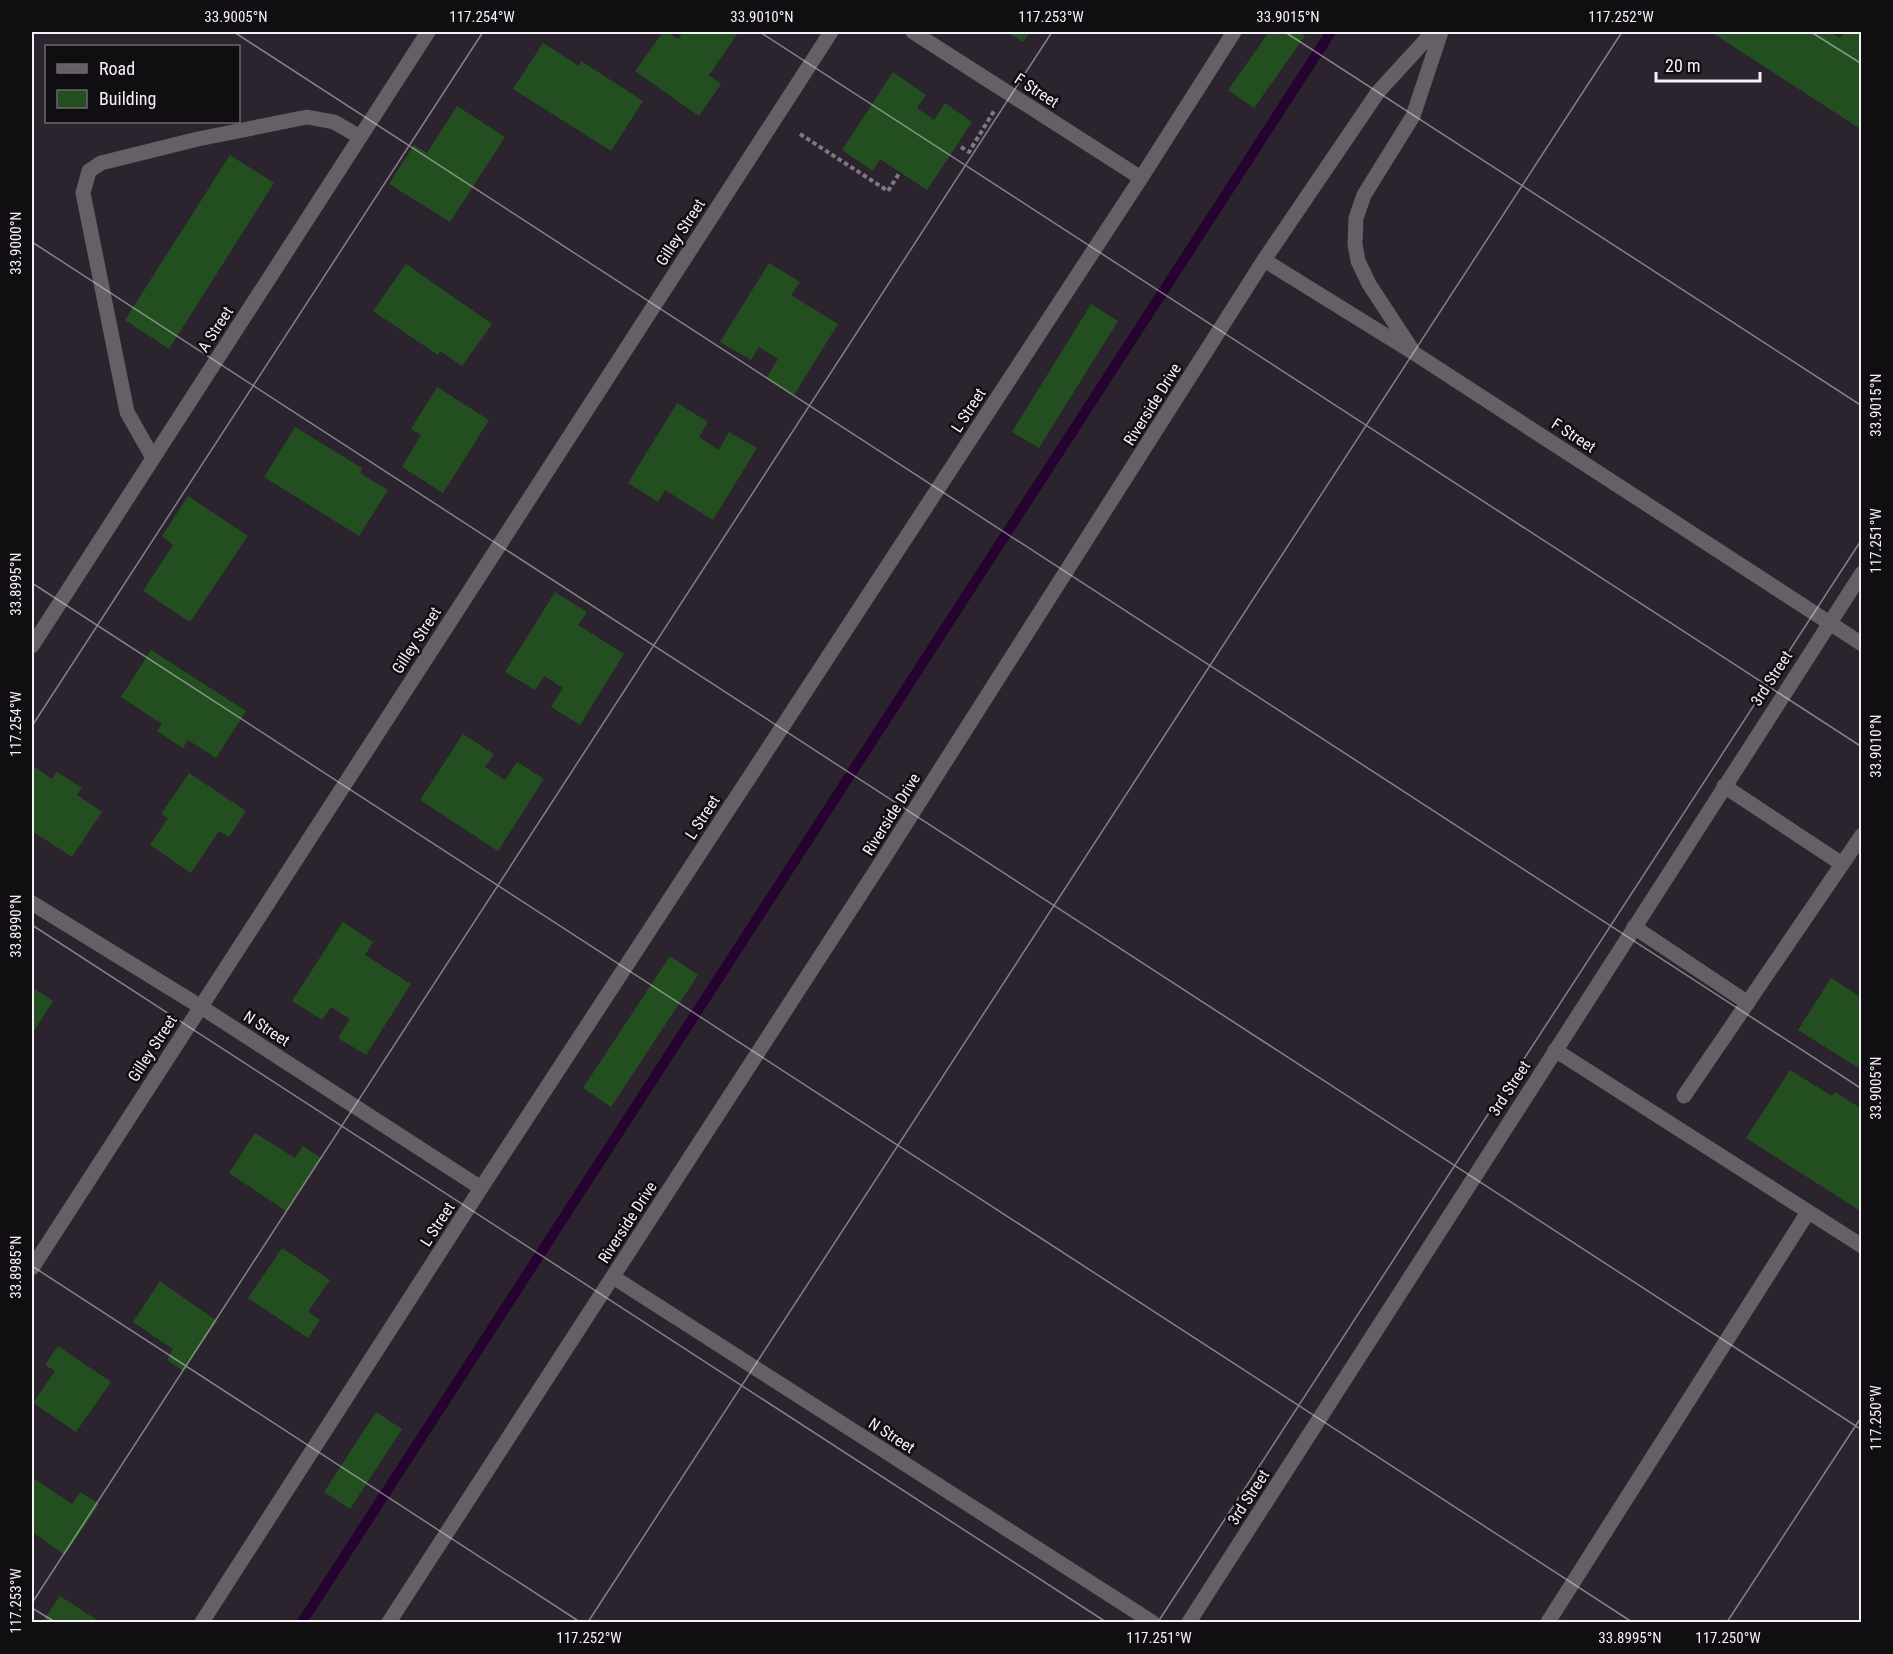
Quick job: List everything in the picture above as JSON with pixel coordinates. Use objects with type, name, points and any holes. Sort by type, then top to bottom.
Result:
[{"type":"street","name":"A Street","points":[[32,646],[428,32]]},
{"type":"street","name":"Gilley Street","points":[[32,1268],[831,32]]},
{"type":"street","name":"F Street","points":[[913,32],[1141,178]]},
{"type":"street","name":"L Street","points":[[202,1623],[481,1188],[1234,32]]},
{"type":"street","name":"Riverside Drive","points":[[389,1623],[884,858],[1264,260],[1378,92],[1433,32]]},
{"type":"street","points":[[1414,353],[1368,284],[1355,244],[1356,218],[1364,195],[1413,116],[1442,32]]},
{"type":"street","points":[[153,459],[128,412],[83,193],[89,171],[101,163],[198,139],[307,117],[334,122],[360,137]]},
{"type":"street","name":"F Street","points":[[1264,260],[1414,353],[1862,644]]},
{"type":"street","name":"3rd Street","points":[[1189,1623],[1862,573]]},
{"type":"street","points":[[1724,786],[1842,864]]},
{"type":"street","points":[[1684,1096],[1862,835]]},
{"type":"street","name":"N Street","points":[[32,903],[201,1006],[481,1188]]},
{"type":"street","points":[[1634,927],[1748,1002]]},
{"type":"street","points":[[1555,1050],[1862,1246]]},
{"type":"street","points":[[1548,1623],[1808,1212]]},
{"type":"street","name":"N Street","points":[[613,1277],[1152,1623]]},
{"type":"path","points":[[961,147],[969,152],[1006,91]]},
{"type":"path","points":[[800,134],[888,191],[900,172]]},
{"type":"building","points":[[663,32],[678,39],[683,32],[738,33],[709,75],[721,84],[699,116],[635,71]]},
{"type":"building","points":[[1007,32],[1030,32],[1023,42]]},
{"type":"building","points":[[1269,32],[1299,32],[1305,36],[1254,108],[1228,90]]},
{"type":"building","points":[[1711,32],[1830,32],[1840,38],[1844,32],[1862,32],[1862,130]]},
{"type":"building","points":[[543,43],[579,66],[581,61],[643,101],[611,151],[513,89]]},
{"type":"building","points":[[893,72],[926,95],[917,108],[934,120],[945,103],[972,122],[927,190],[880,159],[873,171],[842,150]]},
{"type":"building","points":[[457,106],[505,137],[450,222],[389,184],[414,145],[427,153]]},
{"type":"building","points":[[230,155],[274,183],[169,349],[125,320]]},
{"type":"building","points":[[769,263],[800,282],[791,295],[838,324],[794,395],[766,378],[778,359],[759,347],[751,360],[720,342]]},
{"type":"building","points":[[406,264],[492,324],[462,366],[440,351],[438,355],[373,311]]},
{"type":"building","points":[[1091,304],[1118,321],[1039,448],[1012,432]]},
{"type":"building","points":[[437,387],[489,420],[443,493],[402,467],[421,435],[411,429]]},
{"type":"building","points":[[677,403],[708,422],[699,437],[719,450],[729,432],[757,448],[713,520],[665,490],[658,502],[628,483]]},
{"type":"building","points":[[295,427],[362,468],[360,473],[388,490],[359,536],[264,477]]},
{"type":"building","points":[[188,496],[248,536],[190,622],[143,591],[173,545],[162,536]]},
{"type":"building","points":[[555,592],[587,612],[578,625],[624,654],[580,725],[551,707],[563,688],[544,676],[535,690],[505,672]]},
{"type":"building","points":[[151,650],[246,711],[216,758],[188,740],[183,748],[157,731],[162,724],[121,697]]},
{"type":"building","points":[[463,734],[494,754],[485,767],[505,780],[517,762],[544,779],[498,851],[420,800]]},
{"type":"building","points":[[32,765],[52,779],[57,772],[82,788],[77,795],[102,812],[72,857],[32,831]]},
{"type":"building","points":[[189,773],[246,811],[229,837],[219,831],[191,873],[150,845],[168,818],[161,814]]},
{"type":"building","points":[[343,922],[373,942],[365,955],[411,984],[366,1055],[338,1038],[350,1019],[331,1007],[322,1020],[292,1001]]},
{"type":"building","points":[[670,956],[698,975],[611,1107],[583,1088]]},
{"type":"building","points":[[1831,978],[1862,998],[1862,1070],[1798,1030]]},
{"type":"building","points":[[32,987],[53,1001],[32,1034]]},
{"type":"building","points":[[1790,1070],[1832,1096],[1835,1092],[1862,1109],[1862,1212],[1746,1138]]},
{"type":"building","points":[[255,1133],[295,1158],[303,1146],[321,1158],[286,1211],[229,1173]]},
{"type":"building","points":[[282,1248],[330,1280],[308,1312],[320,1320],[308,1338],[248,1298]]},
{"type":"building","points":[[160,1281],[217,1321],[183,1371],[167,1360],[173,1349],[133,1322]]},
{"type":"building","points":[[58,1346],[111,1382],[76,1432],[33,1403],[55,1371],[45,1365]]},
{"type":"building","points":[[376,1412],[402,1429],[350,1509],[324,1492]]},
{"type":"building","points":[[33,1478],[72,1504],[80,1492],[99,1504],[65,1555],[32,1532]]},
{"type":"building","points":[[60,1596],[100,1622],[42,1622]]},
{"type":"waterway","points":[[302,1622],[1331,32]]}]
